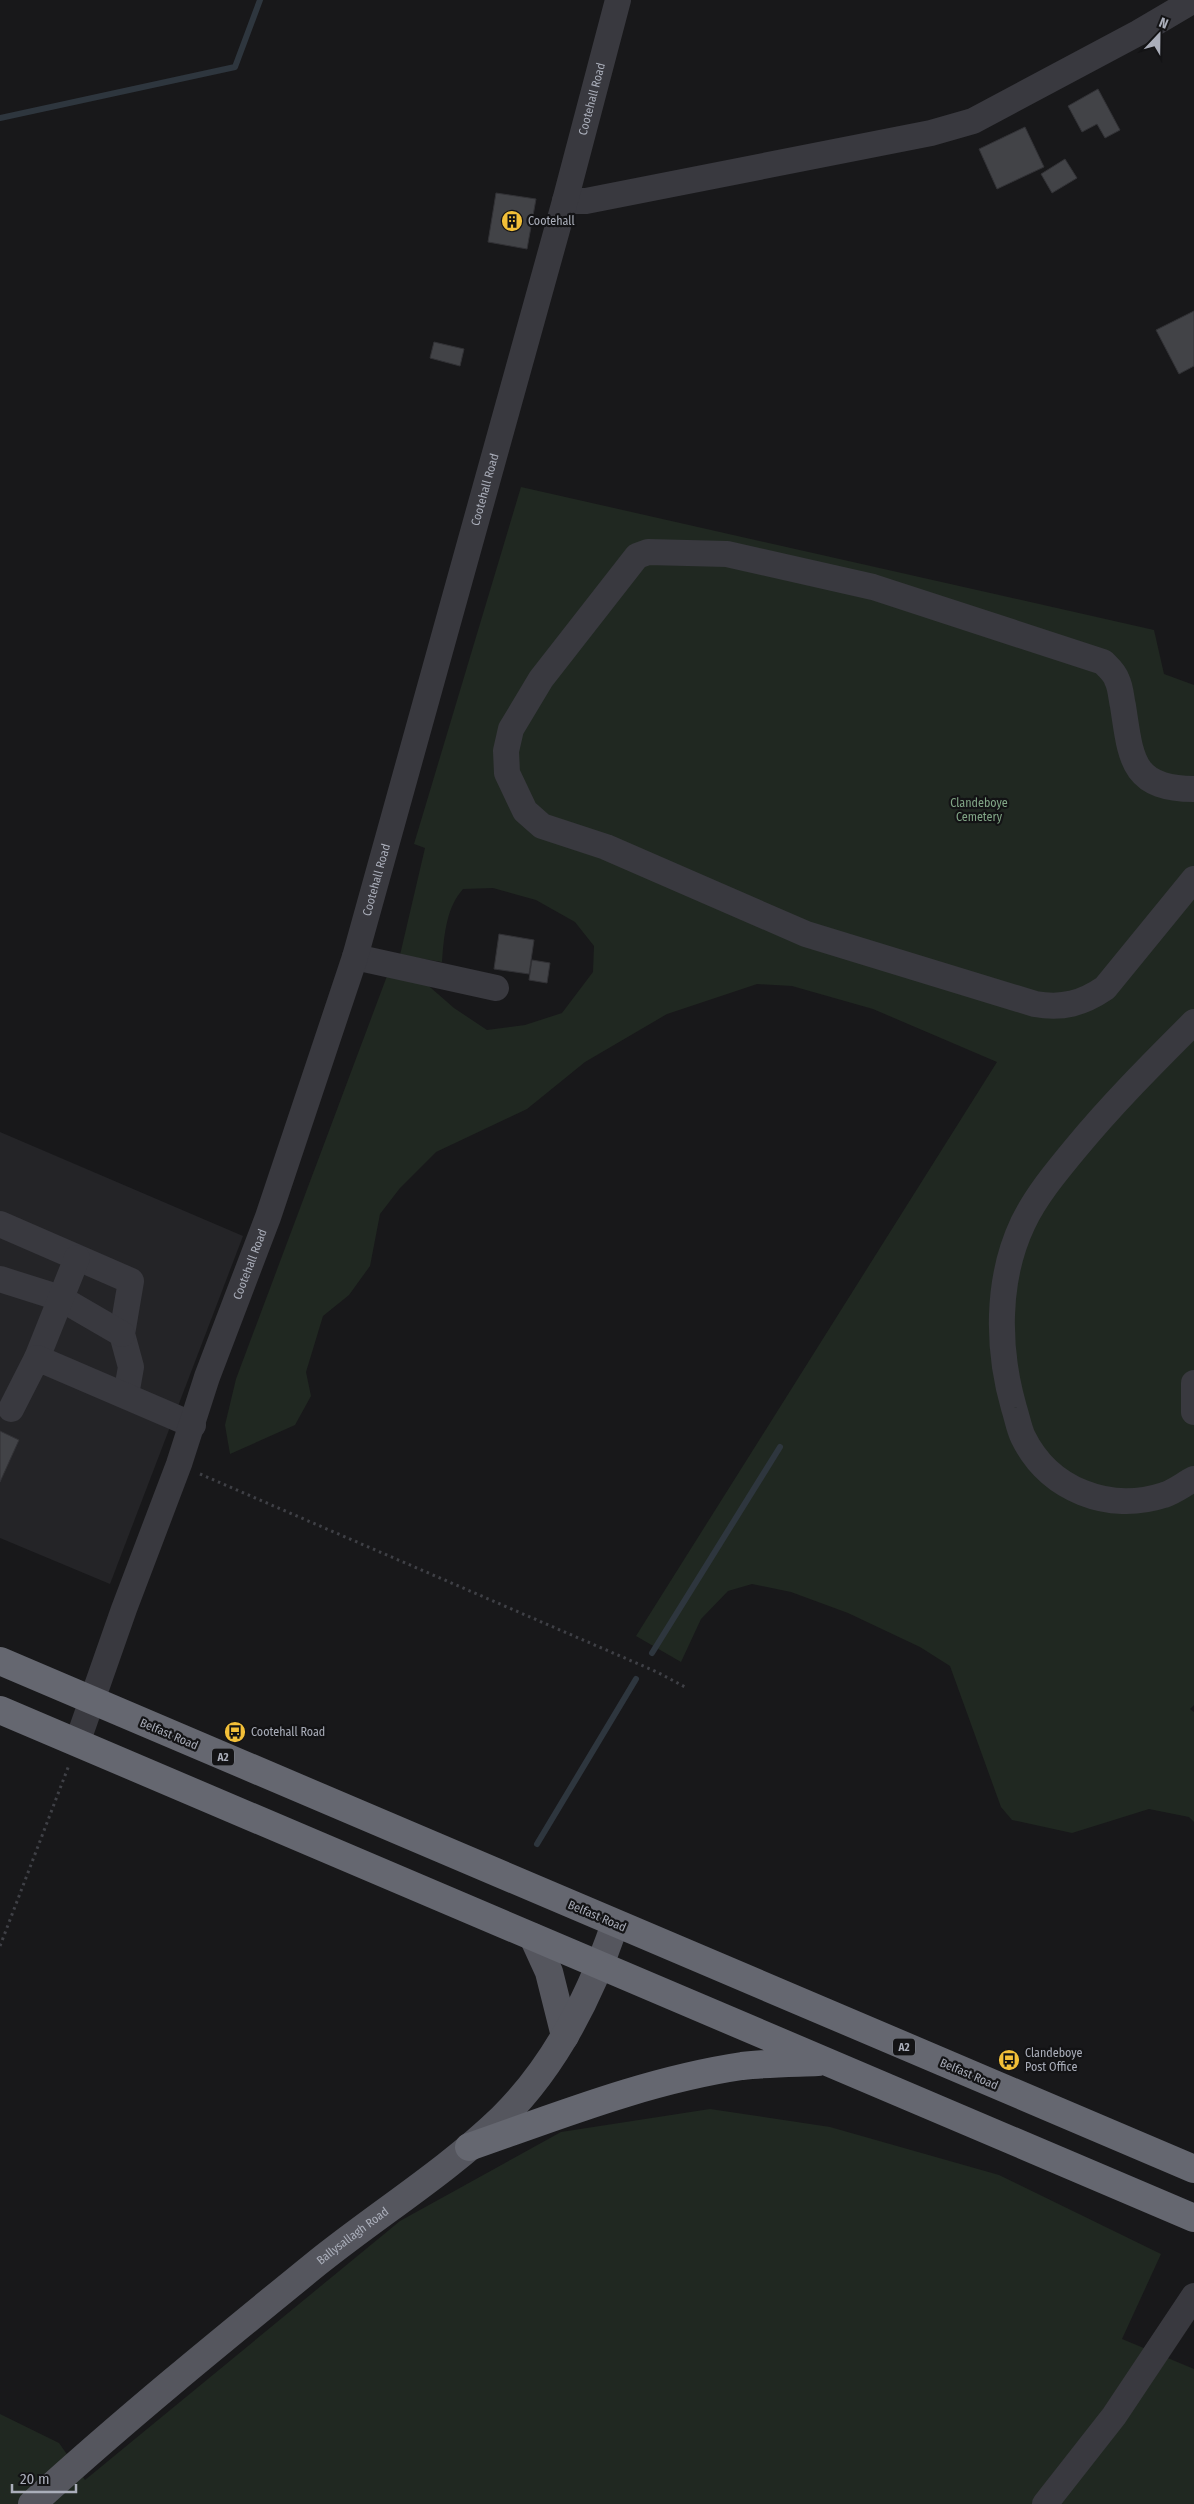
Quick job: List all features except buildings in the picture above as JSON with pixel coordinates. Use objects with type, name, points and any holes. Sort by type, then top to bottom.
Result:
[{"type":"highway","name":"Belfast Road","points":[[0,1661],[1194,2170]]},
{"type":"highway","points":[[0,1710],[1194,2218]]},
{"type":"highway","points":[[469,2147],[627,2093],[688,2078],[743,2066],[827,2062]]},
{"type":"main road","name":"Ballysallagh Road","points":[[32,2504],[182,2372],[334,2250],[469,2147],[503,2116],[538,2074],[565,2036],[601,1965],[615,1924]]},
{"type":"main road","points":[[533,1936],[551,1979],[565,2036]]},
{"type":"street","name":"Cootehall Road","points":[[77,1743],[193,1425],[207,1377],[268,1217],[355,957],[566,201],[618,0]]},
{"type":"street","points":[[566,201],[586,201],[931,134],[973,121],[1138,33],[1194,0]]},
{"type":"street","points":[[1194,789],[1175,789],[1152,781],[1138,769],[1131,757],[1117,679],[1103,662],[873,587],[727,554],[648,552],[637,556],[541,679],[511,729],[506,751],[507,773],[514,791],[525,811],[542,826],[606,847],[806,934],[1043,1006],[1067,1006],[1080,1002],[1105,988],[1194,879]]},
{"type":"street","points":[[355,957],[496,988]]},
{"type":"street","points":[[1194,1022],[1109,1108],[1051,1178],[1023,1223],[1009,1264],[1002,1304],[1002,1343],[1007,1383],[1023,1437],[1045,1468],[1058,1479],[1086,1495],[1117,1502],[1164,1495],[1194,1479]]},
{"type":"street","points":[[0,1224],[131,1281],[122,1334],[131,1367],[126,1395]]},
{"type":"street","points":[[11,1409],[37,1358],[77,1258]]},
{"type":"street","points":[[0,1279],[60,1298],[122,1334]]},
{"type":"street","points":[[37,1358],[193,1425]]},
{"type":"street","points":[[1194,1382],[1194,1412]]},
{"type":"street","points":[[1045,2504],[1114,2416],[1194,2296]]},
{"type":"path","points":[[179,1464],[648,1668],[685,1687]]},
{"type":"path","points":[[0,1946],[77,1743]]},
{"type":"shaded area","points":[[0,1132],[243,1236],[110,1584],[0,1538]]},
{"type":"green space","name":"Clandeboye Cemetery","points":[[521,487],[1154,630],[1164,674],[1194,685],[1194,1705],[1190,1709],[1194,1712],[1194,1822],[1189,1817],[1149,1809],[1072,1833],[1012,1820],[1001,1807],[950,1666],[920,1647],[848,1613],[791,1592],[752,1584],[728,1591],[701,1619],[681,1662],[636,1636],[997,1062],[873,1009],[792,986],[757,984],[667,1014],[585,1062],[527,1109],[436,1152],[400,1188],[380,1214],[370,1266],[349,1295],[323,1316],[306,1372],[311,1396],[295,1425],[230,1454],[225,1425],[236,1379],[387,976],[423,981],[454,1008],[487,1030],[525,1025],[562,1013],[593,972],[594,946],[575,922],[536,900],[493,888],[463,889],[457,897],[449,914],[442,962],[400,955],[425,848],[414,844]]},
{"type":"green space","points":[[710,2109],[830,2127],[999,2175],[1161,2254],[1122,2339],[1194,2369],[1194,2504],[0,2504],[0,2414],[59,2443],[85,2480],[400,2221],[561,2132]]},
{"type":"waterway","points":[[0,118],[235,67],[260,0]]},
{"type":"waterway","points":[[652,1653],[780,1447]]},
{"type":"waterway","points":[[537,1844],[636,1679]]},
{"type":"place","name":"Cootehall","points":[[512,221]]},
{"type":"place","name":"Cootehall Road","points":[[235,1732]]},
{"type":"place","name":"Clandeboye Post Office","points":[[1009,2060]]}]
